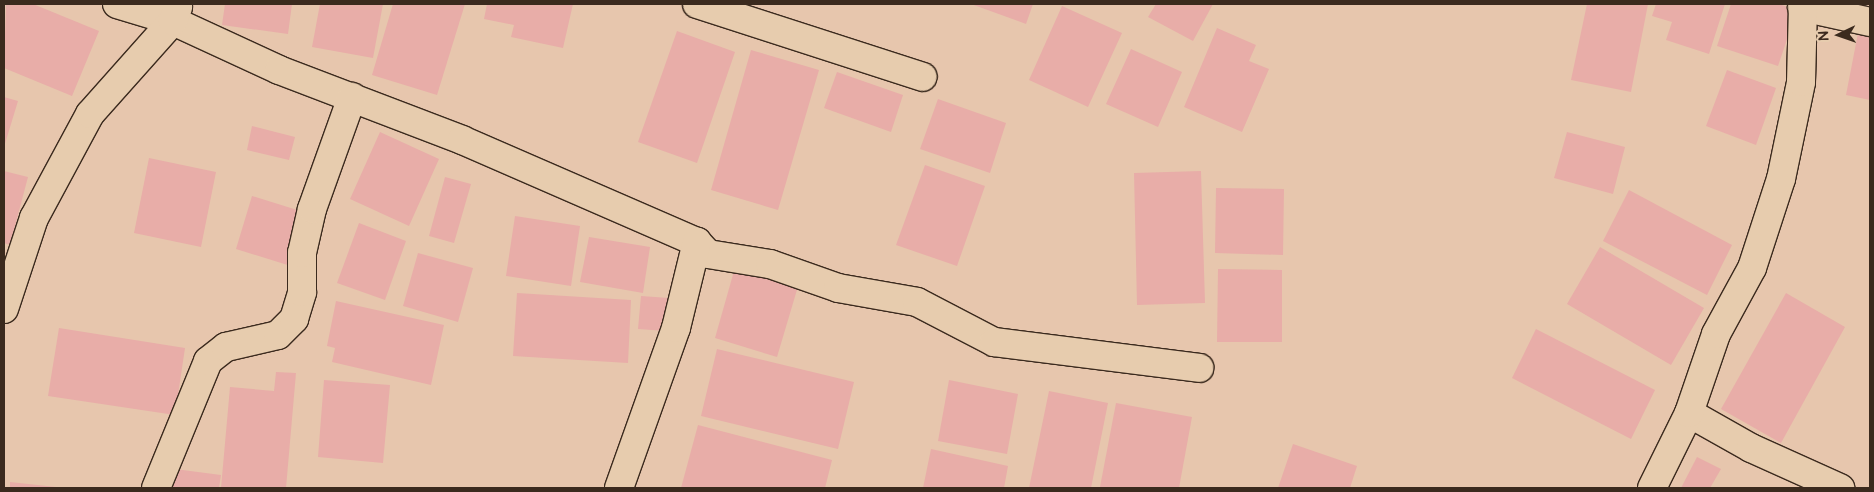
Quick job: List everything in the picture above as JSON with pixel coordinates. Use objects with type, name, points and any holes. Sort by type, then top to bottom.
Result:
[{"type":"street","points":[[117,4],[176,12],[352,97],[462,140],[697,242],[708,254],[770,264],[838,288],[917,302],[994,342],[1199,368]]},
{"type":"street","points":[[696,4],[922,76]]},
{"type":"street","points":[[1652,488],[1689,413],[1716,334],[1752,268],[1782,179],[1801,82],[1803,6],[1870,22]]},
{"type":"street","points":[[4,308],[34,218],[90,114],[176,12]]},
{"type":"street","points":[[156,488],[208,361],[226,347],[278,335],[294,318],[302,292],[302,253],[312,209],[352,97]]},
{"type":"street","points":[[619,488],[676,328],[697,242]]},
{"type":"street","points":[[1689,413],[1751,448],[1840,488]]},
{"type":"building","points":[[6,4],[33,4],[99,31],[72,96],[4,68]]},
{"type":"building","points":[[225,4],[292,4],[288,34],[222,25]]},
{"type":"building","points":[[320,4],[383,4],[373,58],[312,47]]},
{"type":"building","points":[[393,4],[465,4],[437,95],[372,75]]},
{"type":"building","points":[[487,4],[573,4],[563,48],[511,37],[514,25],[484,19]]},
{"type":"building","points":[[971,4],[1033,4],[1026,24]]},
{"type":"building","points":[[1156,4],[1213,4],[1193,41],[1148,17]]},
{"type":"building","points":[[1587,4],[1648,4],[1631,92],[1571,80]]},
{"type":"building","points":[[1656,4],[1725,4],[1709,54],[1666,40],[1672,22],[1652,16]]},
{"type":"building","points":[[1731,4],[1779,4],[1797,10],[1778,66],[1717,46]]},
{"type":"building","points":[[1062,6],[1122,33],[1088,107],[1029,80]]},
{"type":"building","points":[[1217,28],[1256,45],[1249,61],[1269,69],[1242,132],[1184,107]]},
{"type":"building","points":[[1859,28],[1870,30],[1870,100],[1846,95]]},
{"type":"building","points":[[677,31],[735,52],[697,163],[638,142]]},
{"type":"building","points":[[1131,49],[1182,72],[1158,127],[1106,104]]},
{"type":"building","points":[[751,50],[819,70],[778,210],[711,190]]},
{"type":"building","points":[[1727,70],[1776,88],[1756,145],[1706,126]]},
{"type":"building","points":[[837,72],[903,95],[891,132],[824,108]]},
{"type":"building","points":[[4,97],[18,101],[4,147]]},
{"type":"building","points":[[938,99],[1006,123],[990,173],[920,149]]},
{"type":"building","points":[[252,126],[295,137],[289,160],[247,150]]},
{"type":"building","points":[[380,132],[439,159],[409,226],[350,199]]},
{"type":"building","points":[[1567,132],[1625,147],[1613,194],[1554,178]]},
{"type":"building","points":[[149,158],[216,172],[201,247],[134,233]]},
{"type":"building","points":[[925,165],[985,186],[957,266],[896,245]]},
{"type":"building","points":[[4,171],[28,177],[10,245],[4,243]]},
{"type":"building","points":[[1201,171],[1205,303],[1137,305],[1134,173]]},
{"type":"building","points":[[445,177],[471,184],[454,243],[429,236]]},
{"type":"building","points":[[1216,188],[1284,189],[1283,255],[1215,253]]},
{"type":"building","points":[[1629,190],[1732,245],[1707,295],[1603,241]]},
{"type":"building","points":[[252,196],[310,214],[294,267],[236,249]]},
{"type":"building","points":[[515,216],[580,226],[571,286],[506,276]]},
{"type":"building","points":[[359,223],[406,241],[385,300],[337,283]]},
{"type":"building","points":[[589,237],[650,247],[643,293],[580,282]]},
{"type":"building","points":[[1600,247],[1704,308],[1671,365],[1567,304]]},
{"type":"building","points":[[418,253],[473,268],[458,322],[403,306]]},
{"type":"building","points":[[736,264],[799,283],[777,357],[715,338]]},
{"type":"building","points":[[1218,269],[1282,270],[1282,342],[1217,342]]},
{"type":"building","points":[[517,293],[631,300],[628,363],[513,356]]},
{"type":"building","points":[[1786,293],[1845,327],[1781,443],[1721,409]]},
{"type":"building","points":[[641,296],[669,298],[666,331],[638,329]]},
{"type":"building","points":[[336,301],[444,325],[431,385],[332,362],[335,348],[327,346]]},
{"type":"building","points":[[59,328],[185,348],[175,415],[48,396]]},
{"type":"building","points":[[1536,329],[1655,390],[1631,439],[1512,378]]},
{"type":"building","points":[[717,349],[854,382],[838,449],[701,416]]},
{"type":"building","points":[[276,372],[296,373],[286,488],[221,488],[230,387],[274,391]]},
{"type":"building","points":[[324,380],[390,385],[383,463],[318,457]]},
{"type":"building","points":[[949,380],[1018,394],[1007,454],[938,441]]},
{"type":"building","points":[[1049,391],[1108,403],[1091,488],[1029,488]]},
{"type":"building","points":[[1116,403],[1192,417],[1179,488],[1100,487]]},
{"type":"building","points":[[698,425],[832,460],[825,488],[681,488]]},
{"type":"building","points":[[1293,444],[1357,466],[1350,488],[1278,488]]},
{"type":"building","points":[[931,449],[1008,466],[1004,488],[923,488]]},
{"type":"building","points":[[1697,457],[1721,469],[1710,488],[1681,488]]},
{"type":"building","points":[[175,469],[221,475],[219,488],[172,488]]},
{"type":"building","points":[[10,482],[56,487],[56,488],[10,488]]}]
